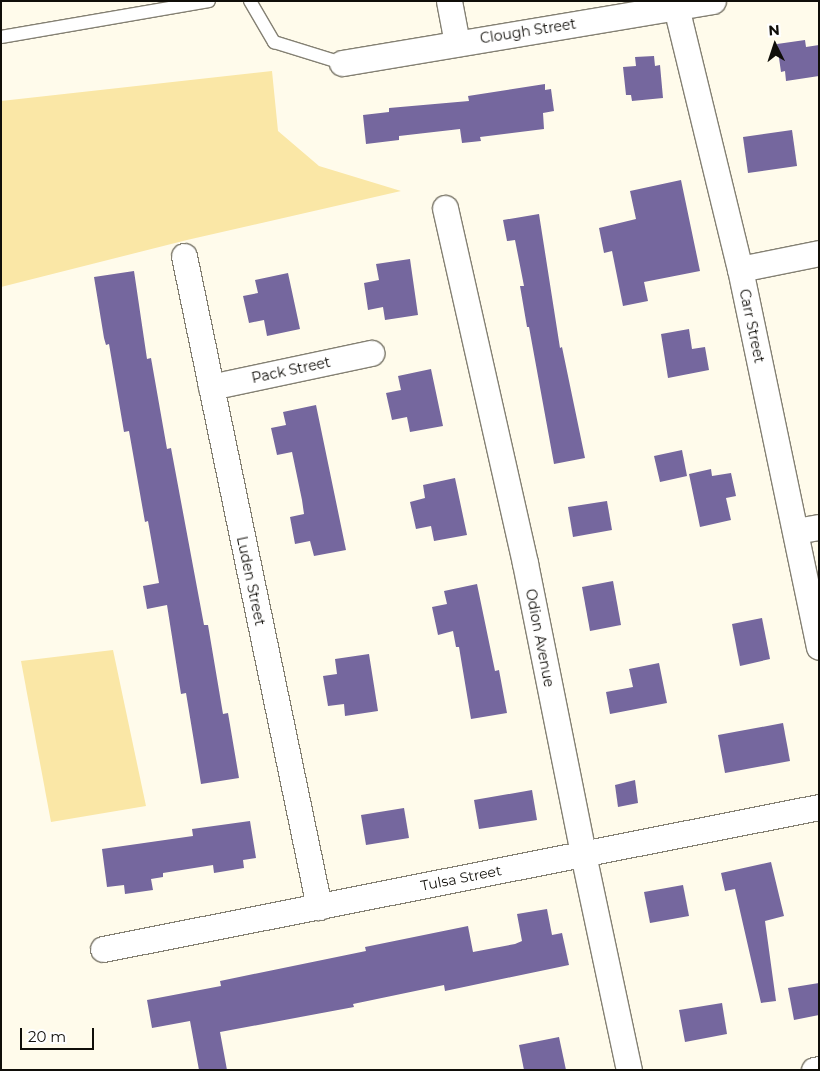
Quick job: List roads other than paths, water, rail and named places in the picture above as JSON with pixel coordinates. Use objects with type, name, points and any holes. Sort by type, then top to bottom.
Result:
[{"type":"street","points":[[450,1],[457,43]]},
{"type":"street","name":"Clough Street","points":[[342,63],[713,1]]},
{"type":"street","name":"Carr Street","points":[[676,7],[740,269],[807,529],[819,646]]},
{"type":"street","name":"Odion Avenue","points":[[445,208],[525,563],[582,854],[629,1070]]},
{"type":"street","points":[[740,269],[819,253]]},
{"type":"street","name":"Luden Street","points":[[184,256],[319,907]]},
{"type":"street","name":"Pack Street","points":[[211,387],[371,353]]},
{"type":"street","name":"Tulsa Street","points":[[103,949],[819,808]]},
{"type":"street","points":[[814,1070],[819,1069]]},
{"type":"lane","points":[[1,37],[209,1]]},
{"type":"lane","points":[[250,1],[274,42],[342,63]]}]
